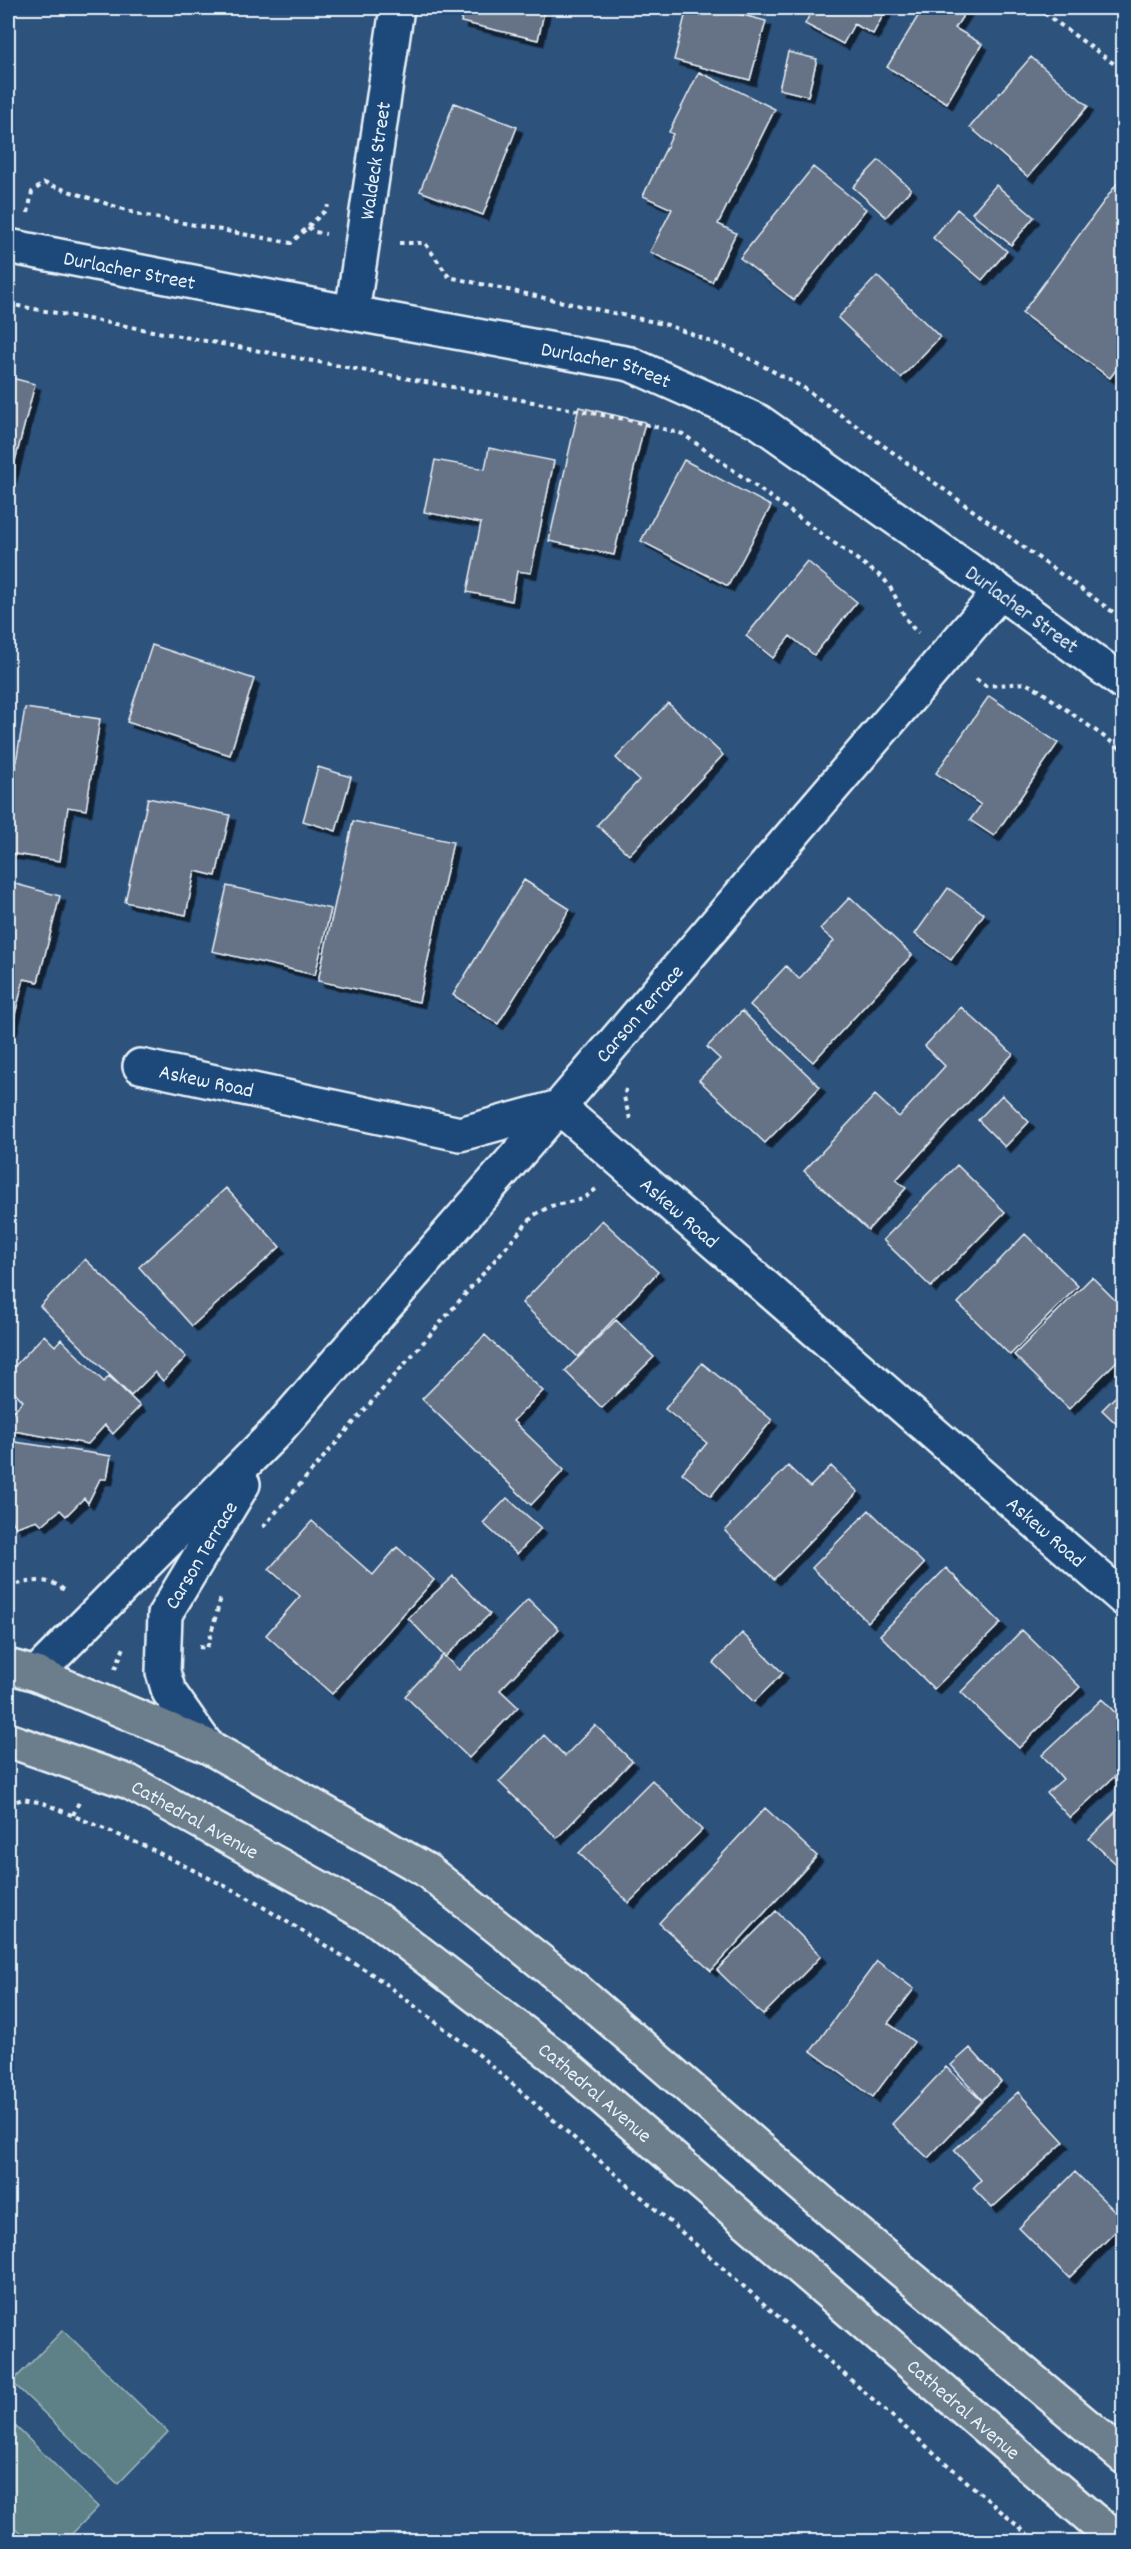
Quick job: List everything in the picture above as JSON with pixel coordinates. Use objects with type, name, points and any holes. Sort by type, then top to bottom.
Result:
[{"type":"main road","name":"Waldeck Street","points":[[352,313],[397,8]]},
{"type":"main road","name":"Durlacher Street","points":[[8,246],[630,364],[758,421],[1124,683]]},
{"type":"main road","name":"Carson Terrace","points":[[22,1670],[276,1432],[559,1107],[999,592]]},
{"type":"main road","name":"Askew Road","points":[[140,1066],[460,1134],[559,1107],[1124,1599]]},
{"type":"main road","name":"Carson Terrace","points":[[207,1746],[169,1692],[163,1672],[165,1614],[211,1535],[276,1432]]},
{"type":"main road","points":[[22,1670],[207,1746],[426,1870],[575,1989],[842,2220],[1124,2457]]},
{"type":"main road","name":"Cathedral Avenue","points":[[8,1740],[129,1782],[376,1919],[554,2056],[1120,2541]]},
{"type":"path","points":[[1037,8],[1124,71]]},
{"type":"path","points":[[29,206],[32,192],[44,183],[141,215],[291,243],[327,209],[329,197]]},
{"type":"path","points":[[308,226],[315,232]]},
{"type":"path","points":[[15,285],[9,304],[629,420],[683,434],[883,578],[893,590],[906,622],[916,631]]},
{"type":"path","points":[[971,675],[986,686],[1025,683],[1124,751]]},
{"type":"path","points":[[262,1528],[534,1215],[551,1206],[583,1199],[602,1182]]},
{"type":"path","points":[[8,1586],[49,1581],[60,1585],[69,1595]]},
{"type":"path","points":[[196,1647],[207,1648],[224,1588]]},
{"type":"path","points":[[112,1676],[127,1641]]},
{"type":"path","points":[[8,1804],[23,1799],[43,1803],[147,1847],[245,1896],[375,1976],[478,2054],[1036,2541]]},
{"type":"green space","points":[[63,2330],[168,2432],[118,2484],[12,2382]]},
{"type":"green space","points":[[8,2419],[98,2507],[65,2541],[29,2541],[8,2521]]},
{"type":"building","points":[[464,8],[545,8],[538,40],[461,22]]},
{"type":"building","points":[[687,8],[716,8],[766,21],[750,80],[674,60]]},
{"type":"building","points":[[813,8],[887,8],[873,34],[854,24],[843,44],[805,24]]},
{"type":"building","points":[[923,8],[968,8],[955,28],[982,44],[947,103],[887,67]]},
{"type":"building","points":[[788,52],[817,59],[808,96],[779,89]]},
{"type":"building","points":[[1031,57],[1088,106],[1028,177],[970,127]]},
{"type":"building","points":[[699,72],[775,109],[718,224],[736,233],[712,282],[650,252],[672,209],[643,196],[673,134],[669,132]]},
{"type":"building","points":[[454,103],[517,127],[483,215],[420,191]]},
{"type":"building","points":[[879,160],[911,189],[886,217],[853,187]]},
{"type":"building","points":[[813,167],[866,209],[794,300],[740,258]]},
{"type":"building","points":[[1124,174],[1124,359],[1110,378],[1022,313]]},
{"type":"building","points":[[996,185],[1034,217],[1011,245],[972,213]]},
{"type":"building","points":[[957,209],[1007,251],[982,280],[933,238]]},
{"type":"building","points":[[877,276],[940,337],[901,378],[838,318]]},
{"type":"building","points":[[8,377],[35,384],[8,488]]},
{"type":"building","points":[[579,407],[645,422],[614,555],[549,541]]},
{"type":"building","points":[[489,448],[554,461],[531,573],[517,571],[512,601],[467,592],[481,523],[424,512],[435,460],[485,469]]},
{"type":"building","points":[[684,460],[771,506],[728,586],[641,541]]},
{"type":"building","points":[[807,561],[857,602],[814,655],[790,636],[773,658],[746,636]]},
{"type":"building","points":[[152,645],[254,679],[230,755],[127,722]]},
{"type":"building","points":[[989,696],[1058,743],[994,836],[970,820],[981,805],[936,773]]},
{"type":"building","points":[[668,703],[723,755],[629,855],[597,825],[639,780],[616,758]]},
{"type":"building","points":[[25,708],[100,719],[86,810],[68,807],[60,861],[8,853],[8,811]]},
{"type":"building","points":[[318,767],[351,777],[336,831],[303,821]]},
{"type":"building","points":[[148,798],[230,815],[216,876],[195,871],[186,915],[125,902]]},
{"type":"building","points":[[353,821],[453,842],[419,1002],[318,981]]},
{"type":"building","points":[[524,880],[570,909],[498,1024],[453,995]]},
{"type":"building","points":[[8,882],[60,896],[38,982],[24,979],[10,1034],[8,1034]]},
{"type":"building","points":[[227,886],[331,909],[315,975],[212,951]]},
{"type":"building","points":[[948,888],[984,914],[951,960],[915,934]]},
{"type":"building","points":[[850,897],[912,955],[813,1062],[750,1005],[786,966],[799,979],[834,941],[820,929]]},
{"type":"building","points":[[961,1007],[1013,1054],[896,1180],[906,1188],[868,1230],[804,1171],[875,1095],[899,1117],[945,1066],[925,1046]]},
{"type":"building","points":[[742,1011],[820,1087],[765,1143],[699,1080],[720,1059],[707,1047]]},
{"type":"building","points":[[1002,1095],[1029,1122],[1005,1147],[978,1120]]},
{"type":"building","points":[[957,1165],[1005,1212],[931,1287],[883,1240]]},
{"type":"building","points":[[226,1188],[280,1247],[192,1326],[139,1267]]},
{"type":"building","points":[[602,1220],[658,1272],[578,1357],[522,1303]]},
{"type":"building","points":[[1025,1234],[1078,1286],[1010,1355],[958,1303]]},
{"type":"building","points":[[85,1259],[186,1357],[163,1381],[155,1372],[131,1396],[40,1306]]},
{"type":"building","points":[[1092,1277],[1124,1309],[1124,1354],[1069,1409],[1014,1355]]},
{"type":"building","points":[[616,1320],[654,1357],[602,1408],[565,1371]]},
{"type":"building","points":[[44,1335],[55,1346],[61,1339],[104,1382],[109,1376],[140,1406],[113,1434],[105,1425],[88,1444],[8,1430],[8,1417],[23,1401],[8,1385],[8,1373]]},
{"type":"building","points":[[485,1335],[543,1391],[513,1421],[564,1470],[531,1505],[422,1399]]},
{"type":"building","points":[[702,1363],[772,1420],[711,1496],[682,1473],[707,1443],[665,1409]]},
{"type":"building","points":[[1124,1388],[1124,1431],[1102,1410]]},
{"type":"building","points":[[8,1441],[111,1456],[107,1479],[100,1479],[88,1503],[84,1498],[66,1516],[60,1510],[42,1525],[37,1520],[16,1527],[12,1520],[8,1521]]},
{"type":"building","points":[[788,1466],[810,1487],[831,1466],[858,1492],[774,1579],[725,1531]]},
{"type":"building","points":[[507,1498],[541,1528],[517,1554],[483,1523]]},
{"type":"building","points":[[869,1510],[924,1564],[868,1622],[812,1568]]},
{"type":"building","points":[[312,1521],[373,1575],[397,1547],[434,1580],[332,1694],[266,1635],[300,1596],[269,1569]]},
{"type":"building","points":[[946,1568],[1001,1623],[934,1689],[880,1635]]},
{"type":"building","points":[[453,1576],[490,1614],[445,1657],[408,1618]]},
{"type":"building","points":[[528,1599],[559,1629],[500,1690],[518,1707],[469,1758],[405,1696],[443,1655],[459,1670]]},
{"type":"building","points":[[1022,1630],[1080,1687],[1019,1748],[961,1692]]},
{"type":"building","points":[[742,1633],[783,1673],[754,1702],[713,1663]]},
{"type":"building","points":[[1102,1699],[1124,1722],[1124,1786],[1114,1777],[1070,1818],[1047,1793],[1063,1779],[1042,1755]]},
{"type":"building","points":[[595,1725],[632,1761],[557,1838],[499,1782],[544,1735],[565,1756]]},
{"type":"building","points":[[652,1780],[702,1830],[629,1903],[579,1853]]},
{"type":"building","points":[[1124,1803],[1124,1871],[1089,1839]]},
{"type":"building","points":[[765,1808],[817,1856],[711,1971],[659,1923]]},
{"type":"building","points":[[776,1911],[821,1956],[763,2015],[717,1970]]},
{"type":"building","points":[[877,1961],[914,1989],[888,2023],[914,2042],[873,2097],[811,2051]]},
{"type":"building","points":[[970,2048],[1001,2082],[982,2100],[951,2065]]},
{"type":"building","points":[[946,2067],[982,2101],[928,2158],[892,2124]]},
{"type":"building","points":[[1018,2092],[1064,2142],[992,2208],[973,2188],[981,2180],[954,2150]]},
{"type":"building","points":[[1075,2172],[1124,2220],[1124,2223],[1069,2278],[1019,2228]]}]
